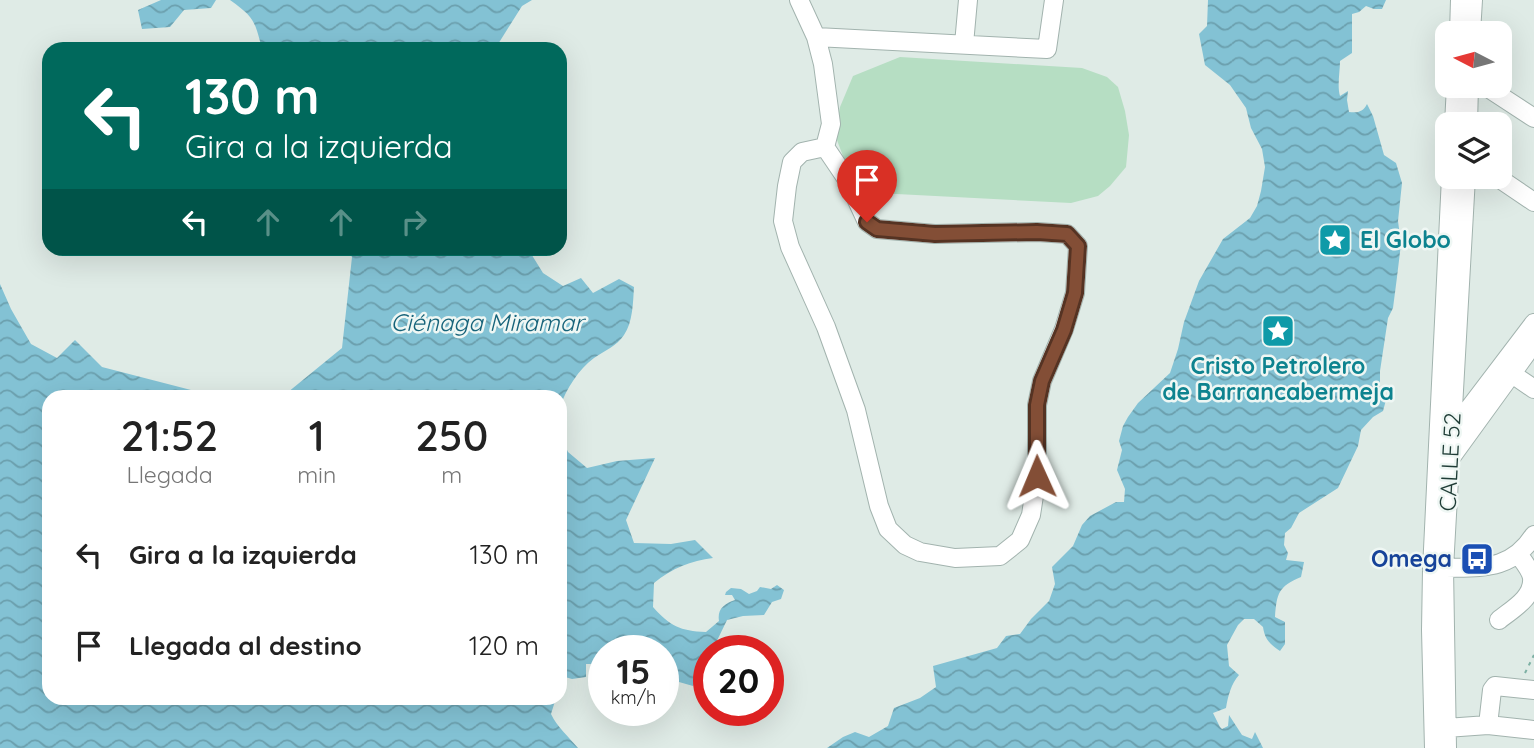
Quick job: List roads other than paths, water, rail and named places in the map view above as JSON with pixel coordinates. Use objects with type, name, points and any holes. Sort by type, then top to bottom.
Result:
[{"type":"street","points":[[799,0],[816,37],[823,64],[831,124],[825,147],[848,181],[867,222],[877,229],[935,234],[1067,234],[1078,246],[1075,293],[1064,330],[1042,381],[1037,405],[1037,476],[1031,515],[1020,540],[1000,556],[955,558],[920,552],[905,545],[888,529],[879,506],[856,410],[826,327],[790,247],[783,221],[792,162],[802,152],[825,147]]},
{"type":"street","points":[[964,44],[968,0]]},
{"type":"street","points":[[816,37],[1047,49],[1054,0]]},
{"type":"street","points":[[1459,21],[1460,0]]},
{"type":"street","points":[[1472,21],[1473,0]]},
{"type":"street","points":[[1503,98],[1534,118]]},
{"type":"street","points":[[1512,187],[1534,202]]},
{"type":"street","name":"CALLE 52","points":[[1434,748],[1432,570],[1450,189]]},
{"type":"street","name":"CALLE 52","points":[[1447,748],[1444,568],[1465,189]]},
{"type":"street","points":[[1450,459],[1534,323]]},
{"type":"street","points":[[1452,431],[1534,342]]},
{"type":"street","points":[[1506,370],[1534,389]]},
{"type":"street","points":[[1444,568],[1488,567],[1504,563],[1518,554],[1534,534]]},
{"type":"street","points":[[1499,620],[1523,602],[1531,592],[1533,579],[1518,554]]},
{"type":"street","points":[[1488,726],[1492,690],[1495,686],[1528,684]]},
{"type":"street","points":[[1446,729],[1488,726],[1534,730]]},
{"type":"water","points":[[161,0],[216,0],[211,8],[184,10],[170,27],[142,29],[138,10]]},
{"type":"water","points":[[230,0],[532,0],[522,6],[499,42],[260,42],[252,20]]},
{"type":"water","points":[[1208,0],[1386,0],[1382,9],[1366,6],[1352,14],[1352,53],[1340,61],[1339,88],[1340,96],[1348,91],[1349,112],[1360,111],[1367,104],[1384,155],[1396,163],[1402,183],[1398,221],[1401,244],[1393,308],[1388,318],[1380,371],[1380,390],[1386,400],[1383,411],[1361,430],[1358,446],[1338,488],[1299,513],[1285,533],[1284,545],[1288,553],[1286,560],[1304,562],[1301,577],[1283,588],[1277,602],[1275,617],[1285,622],[1285,644],[1280,651],[1268,641],[1263,627],[1254,619],[1244,619],[1227,645],[1229,666],[1239,675],[1230,690],[1226,708],[1213,713],[1222,729],[1228,726],[1229,715],[1242,735],[1252,739],[1255,732],[1263,748],[827,748],[855,732],[869,737],[888,726],[894,708],[920,698],[936,687],[933,666],[997,648],[1006,636],[1020,634],[1049,601],[1055,584],[1052,567],[1073,546],[1082,525],[1090,516],[1116,502],[1124,502],[1125,489],[1117,470],[1122,450],[1119,441],[1123,426],[1138,403],[1170,373],[1199,281],[1223,239],[1250,218],[1261,191],[1265,167],[1262,149],[1251,128],[1246,108],[1230,85],[1205,65],[1199,34],[1207,26]]},
{"type":"water","name":"Ciénaga Miramar","points":[[532,256],[543,273],[563,286],[581,278],[593,293],[619,279],[634,287],[631,318],[621,339],[588,363],[567,391],[291,390],[342,348],[352,257]]},
{"type":"water","points":[[0,284],[31,344],[57,358],[75,340],[102,367],[191,390],[42,390],[42,705],[554,705],[551,714],[578,748],[0,748]]},
{"type":"water","points":[[567,450],[587,468],[617,461],[655,458],[626,520],[634,543],[671,544],[695,540],[713,558],[682,566],[654,583],[653,607],[670,623],[682,629],[706,632],[719,621],[722,608],[735,600],[732,595],[725,595],[731,588],[741,589],[749,594],[760,587],[771,589],[777,585],[784,590],[781,599],[772,602],[764,615],[727,620],[720,635],[693,635],[693,686],[679,682],[679,635],[588,635],[586,677],[567,678]]},
{"type":"place","name":"El Globo","points":[[1335,240]]},
{"type":"place","name":"Cristo Petrolero de Barrancabermeja","points":[[1278,331]]},
{"type":"place","name":"Omega","points":[[1477,559]]}]
